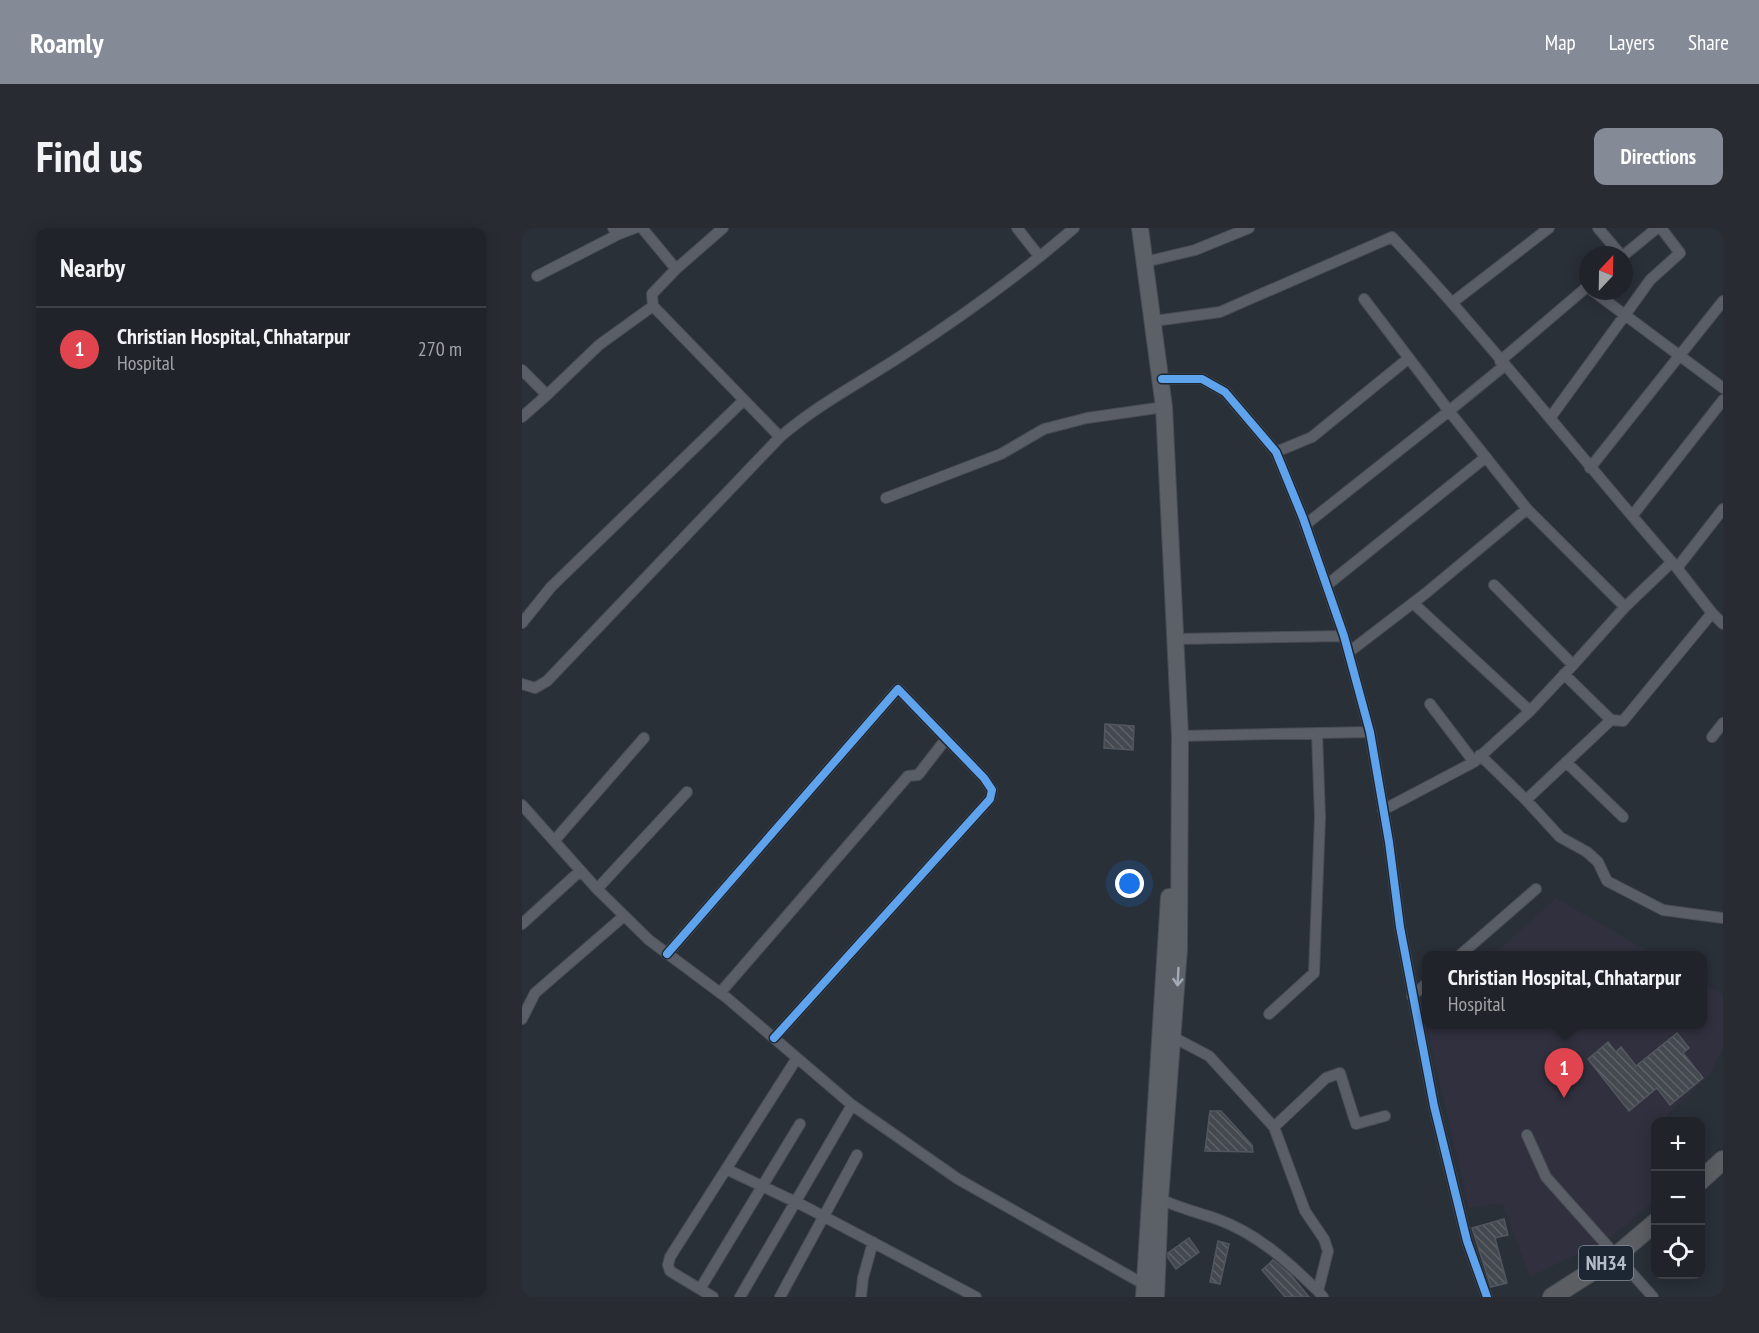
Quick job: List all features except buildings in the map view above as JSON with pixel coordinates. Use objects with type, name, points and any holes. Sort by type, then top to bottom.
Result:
[{"type":"highway","points":[[1705,1178],[1720,1168]]},
{"type":"highway","name":"NH34","points":[[1552,1297],[1616,1256],[1652,1225]]},
{"type":"main road","points":[[1131,228],[1160,408],[1176,639],[1180,736],[1179,949],[1160,1199],[1150,1291]]},
{"type":"main road","points":[[1140,228],[1162,379],[1160,408],[1171,854],[1150,1291]]},
{"type":"street","points":[[537,276],[616,231],[635,228]]},
{"type":"street","points":[[642,228],[676,269]]},
{"type":"street","points":[[723,228],[676,269],[652,294],[653,306],[780,437]]},
{"type":"street","points":[[1017,228],[1038,256]]},
{"type":"street","points":[[522,684],[535,688],[547,681],[780,437],[813,409],[940,330],[1074,228]]},
{"type":"street","points":[[1145,262],[1195,250],[1249,228]]},
{"type":"street","points":[[1453,302],[1549,228]]},
{"type":"street","points":[[1598,228],[1614,246]]},
{"type":"street","points":[[1550,417],[1650,280],[1680,254],[1657,228],[1633,247]]},
{"type":"street","points":[[1154,321],[1220,312],[1392,237],[1453,302],[1590,468],[1719,618],[1623,721],[1611,720],[1564,674]]},
{"type":"street","points":[[1305,525],[1449,411],[1579,297]]},
{"type":"street","points":[[1364,299],[1527,509],[1625,607]]},
{"type":"street","points":[[1605,300],[1723,388]]},
{"type":"street","points":[[1590,468],[1682,356],[1723,301]]},
{"type":"street","points":[[522,417],[599,345],[653,306]]},
{"type":"street","points":[[1276,452],[1312,437],[1409,358]]},
{"type":"street","points":[[522,370],[547,396]]},
{"type":"street","points":[[1162,379],[1187,378],[1213,384],[1225,392],[1276,452],[1305,525],[1344,636],[1370,732],[1412,996],[1434,1106],[1467,1241],[1487,1297]]},
{"type":"street","points":[[522,622],[551,587],[744,400]]},
{"type":"street","points":[[1632,516],[1723,400]]},
{"type":"street","points":[[886,498],[1001,454],[1044,429],[1087,418],[1160,408]]},
{"type":"street","points":[[1326,585],[1486,457]]},
{"type":"street","points":[[1348,652],[1413,603],[1527,509]]},
{"type":"street","points":[[1383,810],[1477,759],[1530,711],[1625,607],[1674,565],[1723,509]]},
{"type":"street","points":[[1494,585],[1573,664]]},
{"type":"street","points":[[1413,603],[1530,711]]},
{"type":"street","points":[[1176,639],[1344,636]]},
{"type":"street","points":[[667,954],[898,689],[984,778],[992,790],[990,799],[774,1038]]},
{"type":"street","points":[[1430,704],[1477,759],[1526,800],[1560,837],[1587,852],[1598,862],[1607,881],[1663,910],[1723,918]]},
{"type":"street","points":[[1526,800],[1611,720]]},
{"type":"street","points":[[1712,737],[1723,723]]},
{"type":"street","points":[[1180,736],[1370,732]]},
{"type":"street","points":[[1269,1014],[1314,973],[1320,817],[1317,733]]},
{"type":"street","points":[[554,841],[644,738]]},
{"type":"street","points":[[720,993],[908,776],[918,775],[946,738]]},
{"type":"street","points":[[1566,762],[1623,817]]},
{"type":"street","points":[[597,890],[687,792]]},
{"type":"street","points":[[522,805],[597,890],[624,916],[667,954],[720,993],[852,1105],[958,1179],[1150,1291]]},
{"type":"street","points":[[522,924],[580,871]]},
{"type":"street","points":[[1465,951],[1536,889]]},
{"type":"street","points":[[522,1019],[535,993],[624,916]]},
{"type":"street","points":[[1412,996],[1422,987]]},
{"type":"street","points":[[1173,1037],[1209,1056],[1274,1127],[1305,1211],[1324,1239],[1328,1251],[1321,1294]]},
{"type":"street","points":[[713,1297],[670,1272],[668,1265],[674,1249],[797,1058]]},
{"type":"street","points":[[1274,1127],[1326,1078],[1340,1072],[1356,1124],[1385,1116]]},
{"type":"street","points":[[740,1297],[852,1105]]},
{"type":"street","points":[[700,1289],[800,1124]]},
{"type":"street","points":[[1527,1135],[1546,1177],[1653,1297]]},
{"type":"street","points":[[780,1297],[856,1155]]},
{"type":"street","points":[[726,1169],[795,1201],[976,1297]]},
{"type":"street","points":[[1160,1199],[1180,1209],[1217,1219],[1258,1238],[1285,1258],[1321,1294]]},
{"type":"street","points":[[861,1297],[863,1278],[873,1242]]},
{"type":"shaded area","points":[[1556,898],[1648,951],[1497,951]]},
{"type":"shaded area","points":[[1707,986],[1723,995],[1723,1047],[1709,1075],[1666,1117],[1651,1117],[1651,1203],[1610,1238],[1530,1277],[1502,1203],[1469,1208],[1427,1029],[1707,1029]]},
{"type":"cycle path","points":[[1162,379],[1202,379],[1225,392],[1276,452],[1303,518],[1344,636],[1370,732],[1389,842],[1400,927],[1434,1106],[1467,1241],[1487,1297]]},
{"type":"cycle path","points":[[667,954],[898,689],[984,778],[992,790],[990,799],[774,1038]]},
{"type":"place","name":"Christian Hospital, Chhatarpur","points":[[1564,1098]]}]
